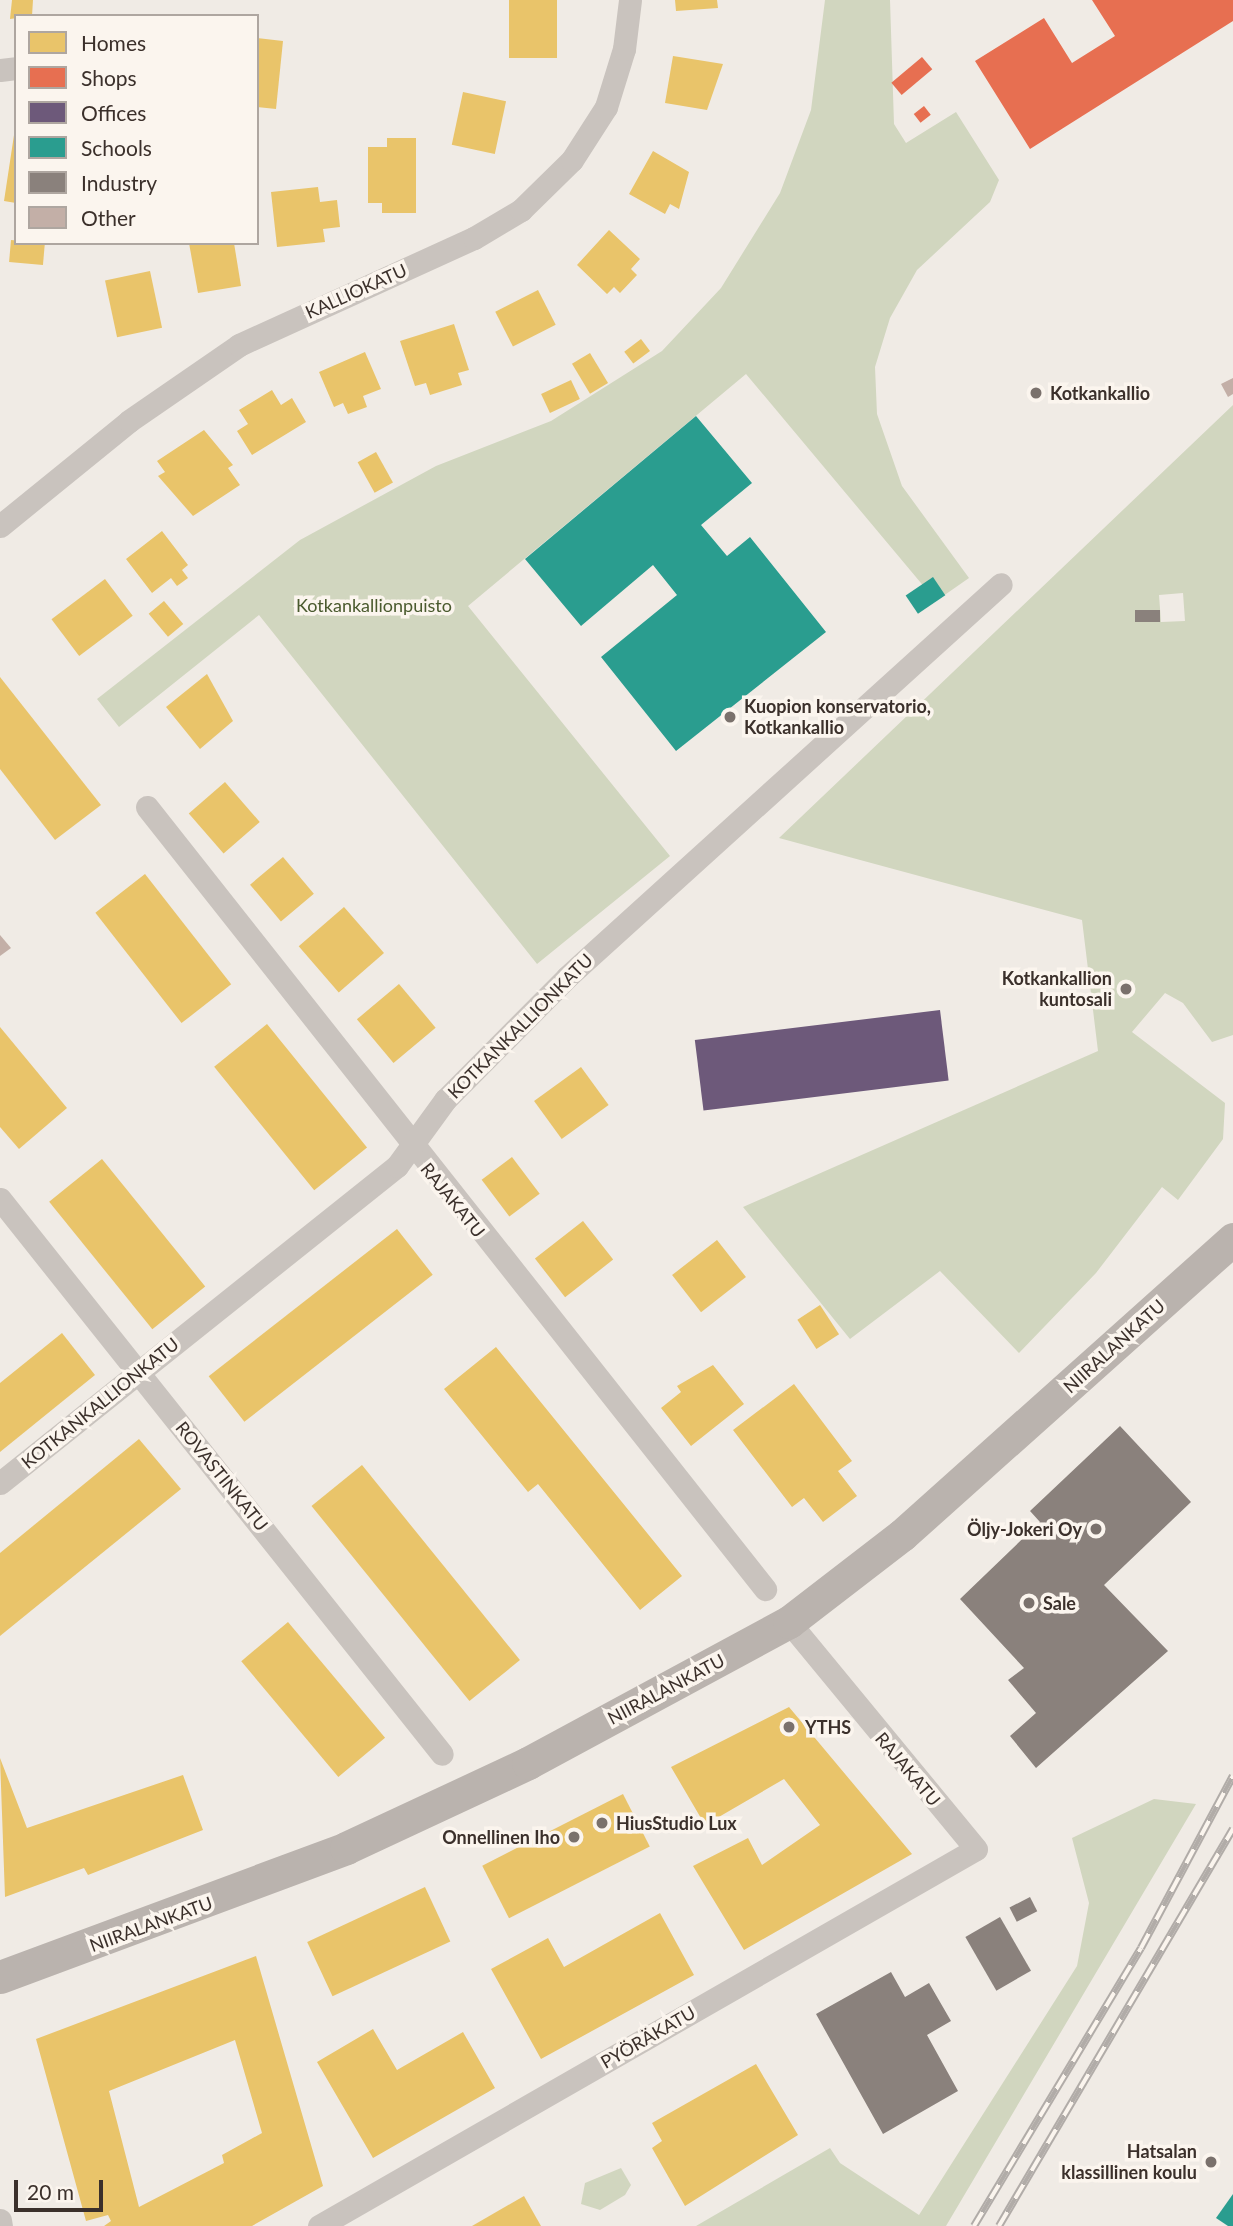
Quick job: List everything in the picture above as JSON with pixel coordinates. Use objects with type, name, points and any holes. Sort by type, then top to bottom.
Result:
[{"type":"main road","name":"NIIRALANKATU","points":[[0,1977],[346,1848],[528,1763],[789,1622],[902,1535],[1233,1239]]},
{"type":"street","name":"KALLIOKATU","points":[[0,526],[129,421],[239,345],[474,238],[521,211],[572,160],[606,107],[624,49],[630,0]]},
{"type":"street","name":"KOTKANKALLIONKATU","points":[[0,1483],[412,1149],[445,1100],[567,977],[1001,584]]},
{"type":"street","name":"RAJAKATU","points":[[147,807],[412,1149],[765,1589]]},
{"type":"street","name":"ROVASTINKATU","points":[[0,1199],[442,1754]]},
{"type":"street","name":"RAJAKATU","points":[[789,1622],[976,1849]]},
{"type":"street","name":"PYÖRÄKATU","points":[[320,2226],[976,1849]]},
{"type":"street","points":[[0,2220],[1,2226]]},
{"type":"green space","name":"Kotkankallionpuisto","points":[[825,0],[890,0],[894,124],[906,143],[956,112],[999,180],[990,202],[917,270],[890,318],[875,367],[877,414],[902,486],[969,578],[936,601],[746,374],[468,606],[670,856],[537,964],[259,615],[119,727],[97,699],[300,540],[436,466],[551,421],[662,351],[721,288],[780,193],[811,110]]},
{"type":"green space","points":[[1233,405],[1233,1035],[1212,1042],[1183,1003],[1165,993],[1132,1032],[1225,1103],[1223,1139],[1178,1200],[1162,1187],[1096,1273],[1019,1353],[940,1271],[850,1339],[743,1207],[1098,1051],[1082,920],[779,838]],"holes":[[[1183,593],[1185,621],[1161,622],[1159,595]]]},
{"type":"green space","points":[[1154,1799],[1196,1804],[946,2226],[696,2226],[830,2148],[840,2163],[919,2215],[1077,1966],[1089,1903],[1072,1838]]},
{"type":"green space","points":[[621,2168],[631,2185],[625,2195],[600,2210],[581,2204],[585,2183]]},
{"type":"building: Homes","points":[[12,0],[33,0],[32,14],[14,14],[14,18],[10,19]]},
{"type":"building: Homes","points":[[509,0],[557,0],[557,58],[509,58]]},
{"type":"building: Homes","points":[[675,0],[717,0],[718,8],[676,11]]},
{"type":"building: Homes","points":[[259,38],[283,41],[276,109],[259,107]]},
{"type":"building: Homes","points":[[673,56],[723,64],[707,110],[665,103]]},
{"type":"building: Homes","points":[[463,92],[506,101],[495,154],[452,145]]},
{"type":"building: Homes","points":[[14,135],[14,203],[4,201]]},
{"type":"building: Homes","points":[[387,138],[416,138],[416,213],[382,213],[382,203],[368,203],[368,147],[387,147]]},
{"type":"building: Homes","points":[[653,151],[689,172],[679,209],[670,204],[665,214],[629,194]]},
{"type":"building: Homes","points":[[318,187],[320,202],[337,200],[340,227],[323,229],[325,242],[277,247],[271,192]]},
{"type":"building: Homes","points":[[609,230],[640,259],[631,269],[637,275],[620,293],[614,287],[607,294],[577,265]]},
{"type":"building: Homes","points":[[11,240],[14,240],[14,245],[45,245],[43,265],[9,262]]},
{"type":"building: Homes","points":[[189,245],[234,245],[241,286],[198,293]]},
{"type":"building: Homes","points":[[150,271],[162,328],[117,337],[105,281]]},
{"type":"building: Homes","points":[[538,290],[556,325],[513,347],[495,312]]},
{"type":"building: Homes","points":[[454,324],[469,370],[458,373],[462,385],[430,395],[426,383],[415,386],[400,341]]},
{"type":"building: Homes","points":[[641,339],[650,351],[633,364],[624,352]]},
{"type":"building: Homes","points":[[365,352],[381,389],[363,396],[367,407],[348,414],[343,403],[334,407],[319,372]]},
{"type":"building: Homes","points":[[590,353],[608,383],[590,394],[572,364]]},
{"type":"building: Homes","points":[[571,380],[580,399],[550,413],[541,394]]},
{"type":"building: Homes","points":[[272,390],[281,405],[292,398],[306,422],[252,455],[237,431],[248,424],[239,410]]},
{"type":"building: Homes","points":[[204,430],[233,465],[228,468],[240,485],[193,516],[158,476],[165,472],[157,461]]},
{"type":"building: Homes","points":[[376,452],[393,483],[375,493],[358,462]]},
{"type":"building: Homes","points":[[162,531],[188,565],[182,570],[188,578],[177,586],[171,578],[152,593],[126,559]]},
{"type":"building: Homes","points":[[105,579],[133,616],[79,656],[51,619]]},
{"type":"building: Homes","points":[[164,601],[183,624],[168,637],[149,614]]},
{"type":"building: Homes","points":[[207,674],[233,721],[200,749],[166,707]]},
{"type":"building: Homes","points":[[0,677],[101,805],[55,840],[0,769]]},
{"type":"building: Homes","points":[[225,782],[260,822],[224,853],[189,813]]},
{"type":"building: Homes","points":[[283,857],[314,894],[281,921],[250,885]]},
{"type":"building: Homes","points":[[145,874],[231,984],[182,1023],[95,913]]},
{"type":"building: Homes","points":[[344,907],[384,953],[339,992],[299,946]]},
{"type":"building: Homes","points":[[399,984],[436,1028],[394,1063],[357,1019]]},
{"type":"building: Homes","points":[[267,1024],[367,1148],[314,1190],[214,1067]]},
{"type":"building: Homes","points":[[0,1027],[67,1108],[19,1149],[0,1127]]},
{"type":"building: Homes","points":[[581,1067],[609,1105],[562,1139],[534,1101]]},
{"type":"building: Homes","points":[[512,1157],[540,1194],[509,1217],[482,1180]]},
{"type":"building: Homes","points":[[102,1159],[205,1286],[152,1329],[49,1202]]},
{"type":"building: Homes","points":[[583,1221],[613,1260],[565,1297],[535,1259]]},
{"type":"building: Homes","points":[[397,1229],[433,1275],[244,1422],[209,1376]]},
{"type":"building: Homes","points":[[717,1240],[746,1277],[701,1312],[672,1275]]},
{"type":"building: Homes","points":[[820,1305],[839,1334],[816,1349],[797,1320]]},
{"type":"building: Homes","points":[[62,1333],[95,1375],[0,1452],[0,1383]]},
{"type":"building: Homes","points":[[496,1347],[682,1576],[640,1610],[538,1484],[528,1492],[444,1389]]},
{"type":"building: Homes","points":[[713,1365],[744,1404],[691,1446],[661,1408],[681,1392],[677,1386]]},
{"type":"building: Homes","points":[[794,1384],[852,1461],[838,1471],[857,1496],[823,1522],[804,1498],[792,1507],[733,1430]]},
{"type":"building: Homes","points":[[139,1439],[181,1489],[0,1636],[0,1553]]},
{"type":"building: Homes","points":[[362,1465],[520,1660],[469,1701],[311,1506]]},
{"type":"building: Homes","points":[[288,1622],[385,1738],[338,1777],[241,1661]]},
{"type":"building: Homes","points":[[789,1707],[912,1854],[744,1950],[693,1866],[748,1838],[762,1865],[820,1825],[784,1779],[705,1825],[671,1767]]},
{"type":"building: Homes","points":[[0,1758],[27,1828],[183,1775],[203,1830],[88,1875],[84,1868],[5,1897]]},
{"type":"building: Homes","points":[[623,1794],[650,1847],[509,1918],[482,1866]]},
{"type":"building: Homes","points":[[425,1887],[450,1941],[333,1996],[307,1942]]},
{"type":"building: Homes","points":[[660,1913],[694,1975],[541,2059],[491,1969],[548,1938],[564,1967]]},
{"type":"building: Homes","points":[[256,1956],[323,2186],[252,2226],[104,2226],[111,2221],[108,2215],[86,2221],[36,2039]],"holes":[[[235,2040],[262,2133],[222,2155],[224,2163],[139,2207],[109,2091]]]},
{"type":"building: Homes","points":[[373,2029],[397,2070],[463,2032],[495,2088],[373,2158],[317,2062]]},
{"type":"building: Homes","points":[[756,2064],[798,2135],[685,2206],[652,2148],[662,2141],[652,2123]]},
{"type":"building: Homes","points":[[524,2196],[541,2226],[472,2226]]},
{"type":"building: Shops","points":[[1092,0],[1233,0],[1233,21],[1030,149],[975,61],[1044,18],[1072,63],[1115,36]]},
{"type":"building: Shops","points":[[922,57],[932,69],[902,95],[891,83]]},
{"type":"building: Shops","points":[[924,106],[931,115],[921,123],[914,114]]},
{"type":"building: Offices","points":[[940,1010],[949,1080],[703,1111],[695,1040]]},
{"type":"building: Schools","points":[[696,416],[752,483],[701,525],[727,556],[750,537],[826,632],[676,751],[601,657],[677,595],[653,565],[581,626],[525,559]]},
{"type":"building: Schools","points":[[933,577],[945,595],[918,614],[906,595]]},
{"type":"building: Schools","points":[[1233,2194],[1233,2226],[1228,2226],[1216,2218]]},
{"type":"building: Industry","points":[[1135,610],[1160,610],[1160,622],[1135,622]]},
{"type":"building: Industry","points":[[1120,1426],[1191,1502],[1104,1585],[1168,1651],[1036,1768],[1010,1736],[1036,1713],[1008,1680],[1024,1668],[960,1599],[1040,1522],[1030,1511]]},
{"type":"building: Industry","points":[[1030,1897],[1037,1911],[1017,1922],[1010,1907]]},
{"type":"building: Industry","points":[[1000,1917],[1031,1971],[996,1991],[965,1937]]},
{"type":"building: Industry","points":[[891,1972],[905,1997],[929,1983],[951,2021],[927,2035],[958,2091],[883,2134],[816,2014]]},
{"type":"building: Other","points":[[1233,378],[1233,394],[1228,397],[1221,384]]},
{"type":"building: Other","points":[[0,935],[11,948],[0,956]]},
{"type":"railway","points":[[974,2226],[1141,1948],[1233,1776]]},
{"type":"railway","points":[[999,2226],[1233,1829]]},
{"type":"place","name":"Kotkankallio","points":[[1036,393]]},
{"type":"place","name":"Kuopion konservatorio, Kotkankallio","points":[[730,717]]},
{"type":"place","name":"Kotkankallion kuntosali","points":[[1126,989]]},
{"type":"place","name":"Öljy-Jokeri Oy","points":[[1096,1529]]},
{"type":"place","name":"Sale","points":[[1029,1603]]},
{"type":"place","name":"YTHS","points":[[789,1727]]},
{"type":"place","name":"HiusStudio Lux","points":[[602,1823]]},
{"type":"place","name":"Onnellinen Iho","points":[[574,1837]]},
{"type":"place","name":"Hatsalan klassillinen koulu","points":[[1211,2162]]}]
